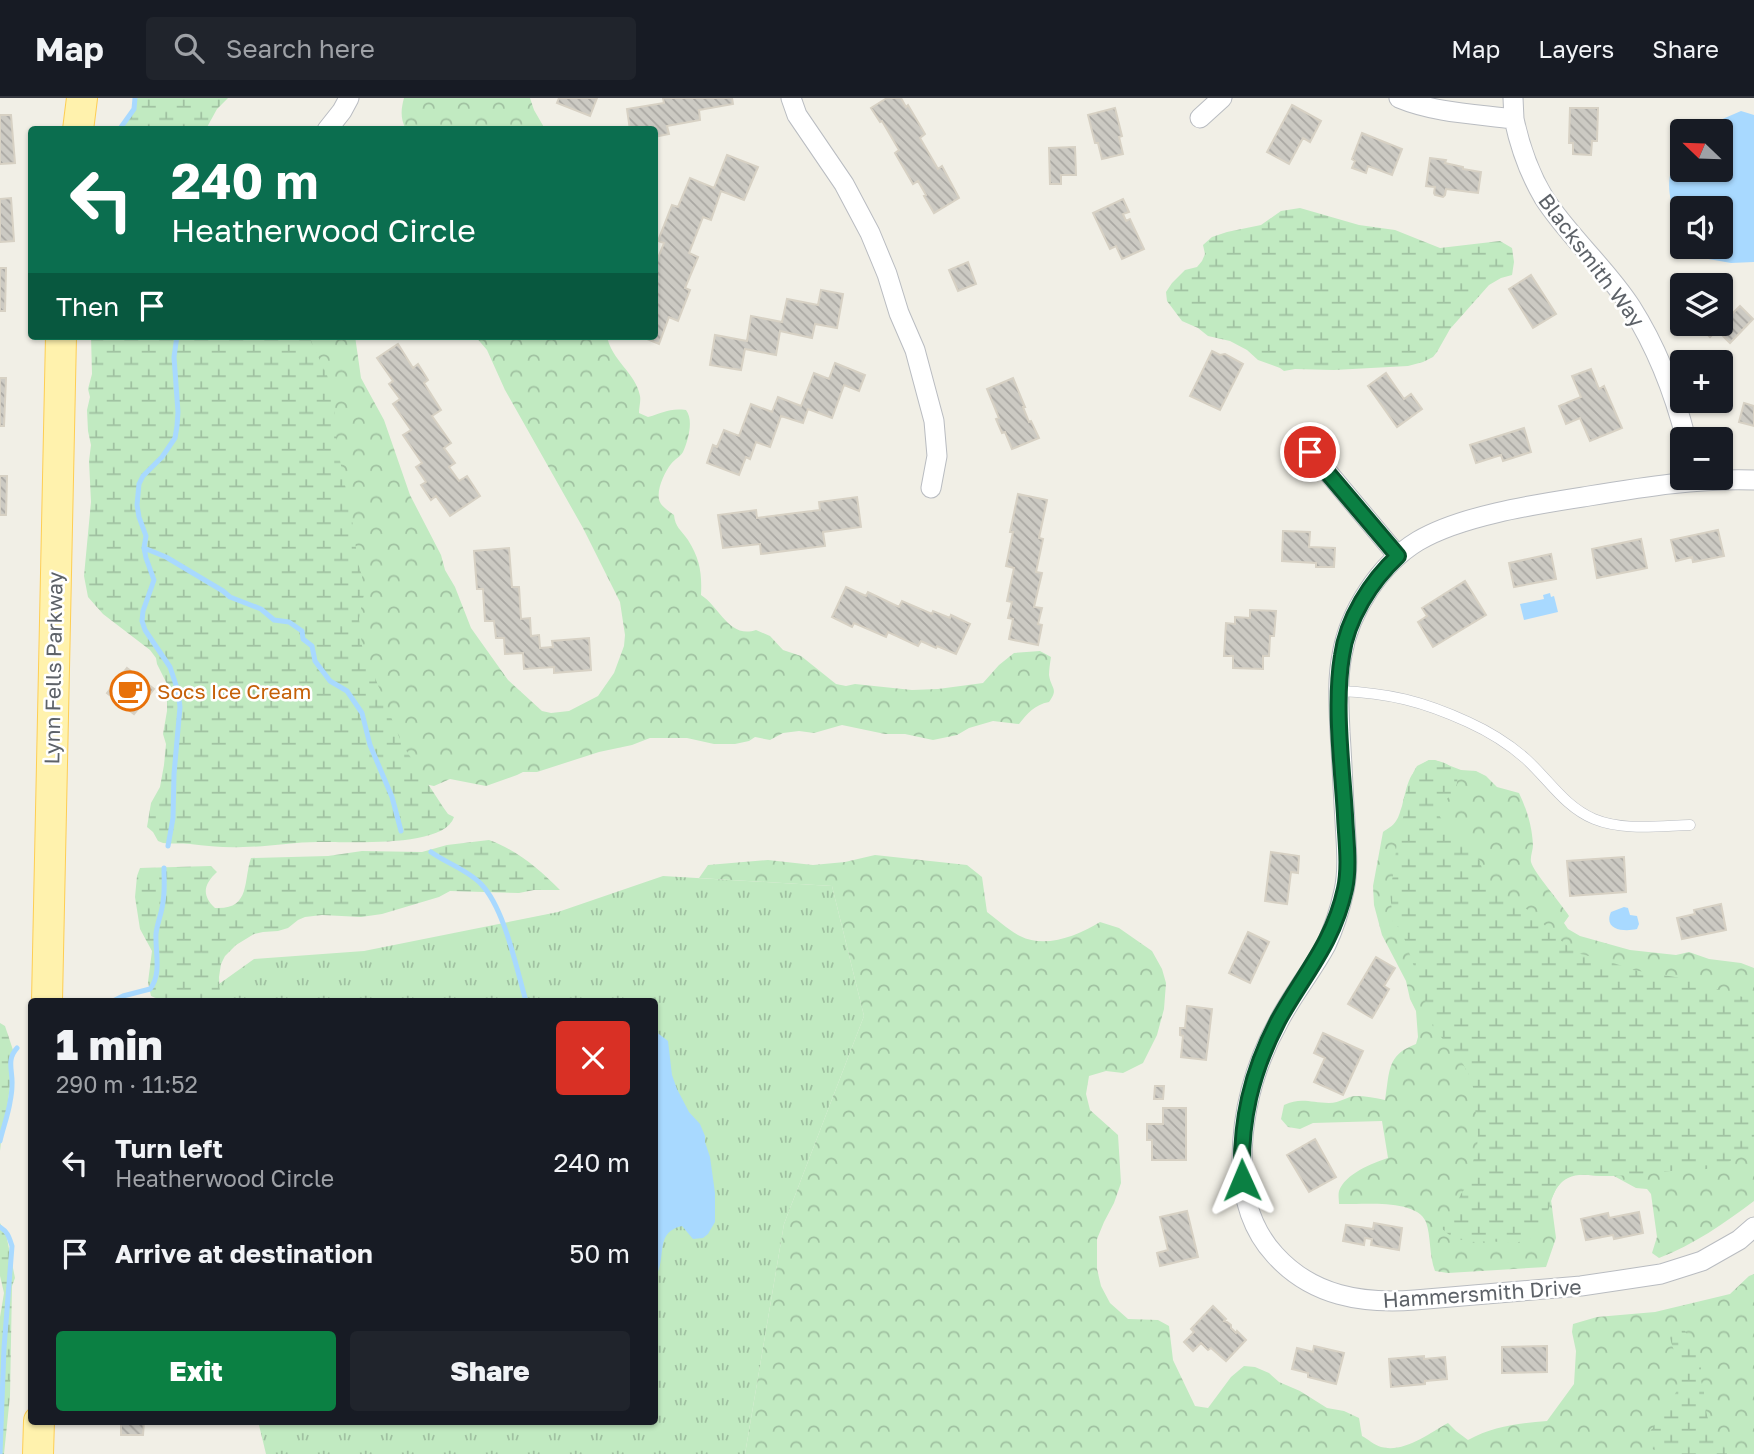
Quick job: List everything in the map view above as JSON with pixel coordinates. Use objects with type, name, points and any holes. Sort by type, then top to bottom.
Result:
[{"type":"main road","points":[[78,126],[82,98]]},
{"type":"main road","name":"Lynn Fells Parkway","points":[[47,998],[61,340]]},
{"type":"main road","points":[[38,1454],[39,1425]]},
{"type":"street","points":[[330,126],[349,98]]},
{"type":"street","points":[[791,98],[797,115],[844,184],[870,233],[915,350],[934,421],[937,456],[931,488]]},
{"type":"street","points":[[1200,118],[1222,98]]},
{"type":"street","points":[[1399,98],[1435,109],[1514,119]]},
{"type":"street","name":"Blacksmith Way","points":[[1513,98],[1514,119],[1527,166],[1557,217],[1630,306],[1647,334],[1669,383],[1682,427]]},
{"type":"street","points":[[1310,452],[1398,556]]},
{"type":"street","name":"Hammersmith Drive","points":[[1733,479],[1754,480]]},
{"type":"street","name":"Hammersmith Drive","points":[[1670,484],[1552,502],[1457,524],[1415,543],[1398,556],[1369,590],[1352,622],[1342,655],[1339,691],[1346,846],[1345,888],[1326,943],[1278,1021],[1257,1067],[1248,1097],[1244,1124],[1242,1164],[1246,1201],[1259,1233],[1272,1252],[1294,1273],[1332,1293],[1352,1298],[1391,1301],[1581,1286],[1661,1275],[1702,1261],[1739,1240],[1754,1227]]},
{"type":"lane","points":[[1339,691],[1368,692],[1404,698],[1445,711],[1488,732],[1509,744],[1527,760],[1566,802],[1595,819],[1638,827],[1690,825]]},
{"type":"green space","points":[[137,98],[228,98],[217,109],[208,126],[122,126],[135,109]]},
{"type":"green space","points":[[404,98],[530,98],[543,126],[405,126],[402,106]]},
{"type":"green space","points":[[1300,208],[1359,225],[1395,230],[1440,248],[1500,241],[1512,248],[1512,275],[1489,285],[1450,329],[1433,357],[1408,366],[1284,371],[1258,360],[1230,341],[1208,336],[1182,321],[1167,301],[1166,292],[1185,270],[1197,267],[1202,261],[1205,254],[1203,245],[1212,237],[1261,225],[1281,211]]},
{"type":"green space","points":[[91,340],[311,340],[327,375],[334,402],[338,451],[362,576],[364,594],[359,619],[362,646],[402,744],[443,807],[454,817],[446,827],[414,839],[392,841],[216,847],[163,843],[158,841],[147,827],[151,803],[160,787],[164,765],[166,744],[163,734],[167,711],[167,684],[150,650],[103,614],[88,597],[84,576],[91,502],[91,445],[87,410],[92,374]]},
{"type":"green space","points":[[284,340],[356,340],[361,378],[384,420],[410,495],[441,555],[471,628],[508,680],[542,711],[569,711],[598,696],[614,673],[624,646],[620,602],[583,528],[505,390],[487,350],[478,340],[608,340],[638,388],[639,413],[648,417],[670,410],[686,410],[690,425],[687,442],[683,452],[671,464],[663,478],[659,500],[674,515],[677,526],[698,560],[701,595],[732,626],[747,632],[756,630],[770,636],[783,650],[801,656],[836,684],[912,690],[938,689],[983,683],[1014,653],[1040,651],[1051,657],[1049,675],[1054,691],[1052,697],[1049,702],[1032,710],[1019,724],[993,721],[969,728],[957,735],[933,740],[842,725],[814,733],[783,733],[770,740],[755,737],[735,744],[714,744],[687,738],[650,738],[537,772],[523,772],[486,786],[450,779],[434,786],[424,784],[385,744]]},
{"type":"green space","points":[[1429,760],[1461,770],[1476,771],[1497,787],[1519,793],[1532,831],[1531,862],[1569,916],[1564,923],[1568,929],[1580,936],[1630,950],[1676,955],[1689,952],[1754,968],[1754,1201],[1684,1247],[1659,1258],[1652,1253],[1657,1237],[1651,1194],[1647,1189],[1636,1188],[1614,1176],[1575,1174],[1563,1180],[1551,1200],[1556,1238],[1546,1267],[1448,1273],[1435,1271],[1428,1227],[1420,1214],[1411,1209],[1387,1204],[1339,1204],[1339,1191],[1347,1179],[1367,1166],[1388,1158],[1382,1121],[1313,1123],[1300,1129],[1288,1127],[1281,1119],[1284,1105],[1296,1101],[1333,1103],[1356,1096],[1385,1100],[1394,1059],[1406,1048],[1416,1044],[1416,1011],[1406,981],[1382,935],[1374,905],[1373,886],[1383,832],[1397,819],[1413,774]]},
{"type":"green space","points":[[1429,760],[1446,764],[1456,773],[1453,791],[1437,811],[1444,824],[1466,840],[1480,861],[1485,881],[1509,901],[1531,912],[1577,953],[1633,970],[1687,979],[1754,999],[1754,1151],[1718,1166],[1699,1170],[1572,1176],[1560,1184],[1555,1192],[1541,1229],[1524,1241],[1504,1243],[1454,1239],[1440,1227],[1450,1218],[1468,1184],[1477,1149],[1473,1087],[1463,1064],[1433,1027],[1401,929],[1393,923],[1390,892],[1397,841],[1404,814],[1403,801],[1417,766]]},
{"type":"green space","points":[[489,840],[527,861],[560,890],[519,893],[450,891],[439,897],[382,914],[361,917],[305,917],[288,928],[254,934],[236,945],[221,964],[220,995],[213,998],[151,996],[148,982],[152,951],[140,929],[135,897],[140,868],[211,866],[217,872],[207,885],[206,894],[215,908],[227,907],[240,899],[251,858],[328,856],[362,851],[422,852],[447,845]]},
{"type":"green space","points":[[875,855],[967,865],[982,877],[987,912],[1011,931],[1030,940],[1061,939],[1100,922],[1119,928],[1152,951],[1166,983],[1164,1009],[1157,1035],[1143,1063],[1123,1073],[1106,1071],[1089,1076],[1086,1094],[1090,1110],[1118,1135],[1121,1183],[1097,1239],[1097,1269],[1101,1286],[1110,1303],[1128,1319],[1158,1320],[1169,1326],[1173,1360],[1195,1406],[1208,1408],[1231,1377],[1244,1366],[1255,1367],[1327,1408],[1344,1411],[1359,1418],[1362,1436],[1381,1447],[1407,1445],[1448,1423],[1468,1440],[1506,1426],[1547,1421],[1574,1384],[1576,1351],[1573,1324],[1597,1317],[1655,1312],[1730,1294],[1754,1274],[1754,1454],[745,1454],[784,1224],[864,1016],[832,886],[699,878],[708,865],[768,860],[813,865],[845,862]]},
{"type":"green space","points":[[663,876],[832,886],[864,1016],[784,1224],[745,1454],[266,1454],[259,1425],[658,1425],[658,998],[205,998],[205,994],[254,959],[364,951],[558,912]]},
{"type":"green space","points":[[0,1023],[5,1026],[13,1050],[13,1063],[0,1151]]},
{"type":"green space","points":[[0,1223],[6,1234],[15,1278],[12,1286],[10,1396],[4,1454],[0,1454],[0,1317],[4,1293],[0,1276]]},
{"type":"green space","points":[[1672,1327],[1683,1327],[1700,1359],[1700,1377],[1708,1419],[1723,1442],[1727,1454],[1664,1454],[1650,1448],[1647,1436],[1678,1388],[1680,1371],[1669,1333]]},
{"type":"water","points":[[1741,111],[1754,115],[1754,262],[1731,263],[1708,259],[1733,259],[1733,196],[1671,196],[1669,184],[1670,176],[1670,182],[1733,182],[1733,119],[1723,119]]},
{"type":"water","points":[[1550,593],[1551,597],[1554,596],[1558,612],[1524,620],[1520,604],[1544,599],[1543,595]]},
{"type":"water","points":[[1628,908],[1630,915],[1637,916],[1637,929],[1621,930],[1610,923],[1611,912]]},
{"type":"water","points":[[658,1033],[668,1041],[672,1075],[677,1089],[705,1136],[715,1193],[715,1222],[708,1234],[703,1238],[693,1239],[682,1226],[673,1229],[664,1240],[659,1270]]},
{"type":"building","points":[[559,98],[597,98],[590,116],[557,103]]},
{"type":"building","points":[[663,98],[732,98],[733,104],[699,110],[700,120],[667,126],[669,134],[658,136],[658,126],[629,126],[627,109],[664,103]]},
{"type":"building","points":[[887,98],[901,98],[906,107],[908,105],[925,134],[920,138],[938,169],[942,166],[959,198],[934,213],[918,181],[913,184],[895,153],[899,150],[871,108]]},
{"type":"building","points":[[1292,105],[1321,121],[1310,142],[1303,138],[1289,164],[1267,152]]},
{"type":"building","points":[[1115,108],[1123,154],[1102,159],[1088,115]]},
{"type":"building","points":[[1570,108],[1598,108],[1597,141],[1592,141],[1591,155],[1573,154],[1573,143],[1569,143]]},
{"type":"building","points":[[0,115],[11,115],[15,163],[0,164]]},
{"type":"building","points":[[1362,133],[1402,149],[1392,175],[1368,166],[1366,173],[1352,168],[1355,161],[1352,159]]},
{"type":"building","points":[[1075,147],[1076,175],[1061,175],[1061,184],[1050,184],[1049,148]]},
{"type":"building","points":[[727,155],[758,167],[744,200],[721,191],[711,220],[703,217],[689,253],[698,257],[685,288],[690,290],[678,321],[669,317],[659,344],[650,340],[658,340],[658,258],[664,243],[658,241],[672,205],[678,207],[690,178],[714,188]]},
{"type":"building","points":[[1430,158],[1446,160],[1445,163],[1481,172],[1478,193],[1446,189],[1443,197],[1435,195],[1435,187],[1426,186]]},
{"type":"building","points":[[11,198],[14,241],[0,242],[0,199]]},
{"type":"building","points":[[1123,199],[1129,212],[1123,214],[1126,221],[1130,219],[1144,249],[1122,259],[1116,246],[1110,249],[1093,213]]},
{"type":"building","points":[[968,262],[976,284],[958,291],[949,270]]},
{"type":"building","points":[[0,268],[6,268],[5,311],[0,311]]},
{"type":"building","points":[[1531,275],[1556,314],[1533,328],[1509,289]]},
{"type":"building","points":[[821,290],[843,294],[837,328],[815,324],[812,338],[780,331],[776,355],[745,349],[741,370],[710,365],[715,335],[747,341],[751,316],[782,322],[787,299],[818,305]]},
{"type":"building","points":[[1740,306],[1753,319],[1730,343],[1723,336],[1733,336],[1733,313]]},
{"type":"building","points":[[398,344],[413,368],[418,364],[428,380],[424,383],[441,410],[432,416],[451,443],[444,448],[455,463],[449,467],[459,481],[467,476],[480,496],[450,516],[436,496],[431,500],[421,485],[426,482],[416,467],[422,463],[403,435],[411,430],[393,404],[400,399],[389,384],[393,381],[377,358]]},
{"type":"building","points":[[1212,351],[1225,354],[1243,364],[1220,410],[1190,396]]},
{"type":"building","points":[[835,363],[865,375],[859,391],[844,385],[832,418],[808,409],[803,423],[781,416],[770,447],[756,442],[750,459],[746,457],[739,475],[707,463],[713,445],[717,447],[724,430],[739,436],[751,404],[772,412],[778,397],[801,406],[814,373],[829,379]]},
{"type":"building","points":[[1591,369],[1599,389],[1604,386],[1622,428],[1590,441],[1580,418],[1566,424],[1559,406],[1581,397],[1572,376]]},
{"type":"building","points":[[1386,373],[1404,399],[1411,394],[1422,409],[1397,427],[1368,386]]},
{"type":"building","points":[[0,378],[6,378],[4,426],[0,426]]},
{"type":"building","points":[[1013,378],[1029,422],[1031,421],[1039,438],[1012,449],[996,419],[999,418],[987,389]]},
{"type":"building","points":[[1744,403],[1754,406],[1754,426],[1739,422]]},
{"type":"building","points":[[1524,428],[1531,452],[1503,461],[1501,455],[1476,463],[1470,445]]},
{"type":"building","points":[[0,476],[7,476],[6,515],[0,515]]},
{"type":"building","points":[[1018,494],[1047,500],[1039,538],[1043,539],[1036,572],[1042,573],[1034,607],[1042,608],[1038,624],[1042,625],[1038,645],[1009,639],[1013,619],[1008,618],[1012,602],[1007,601],[1014,568],[1006,566]]},
{"type":"building","points":[[857,497],[861,527],[823,532],[825,546],[761,554],[760,544],[723,548],[718,515],[756,510],[757,518],[820,510],[819,502]]},
{"type":"building","points":[[1718,530],[1724,556],[1693,562],[1692,557],[1676,561],[1671,540]]},
{"type":"building","points":[[1283,531],[1310,532],[1309,547],[1335,548],[1334,567],[1282,561]]},
{"type":"building","points":[[1641,539],[1647,568],[1597,578],[1592,549]]},
{"type":"building","points":[[509,548],[512,587],[519,587],[521,619],[530,618],[531,636],[539,635],[540,648],[553,647],[552,641],[589,638],[591,670],[554,673],[554,667],[524,669],[523,653],[505,654],[504,638],[496,638],[494,621],[485,621],[483,589],[477,589],[474,551]]},
{"type":"building","points":[[1551,554],[1556,579],[1514,587],[1509,563]]},
{"type":"building","points":[[1465,581],[1486,615],[1433,647],[1418,622],[1427,616],[1422,608]]},
{"type":"building","points":[[846,587],[866,596],[868,592],[899,607],[902,601],[932,614],[933,611],[950,618],[951,615],[970,624],[956,654],[921,641],[918,646],[888,632],[886,637],[854,623],[852,627],[832,617]]},
{"type":"building","points":[[1250,610],[1276,611],[1269,656],[1263,656],[1263,669],[1233,668],[1233,656],[1224,656],[1226,623],[1235,624],[1235,617],[1250,618]]},
{"type":"building","name":"Socs Ice Cream","points":[[127,668],[154,689],[134,714],[107,693]]},
{"type":"building","points":[[1271,852],[1299,856],[1298,873],[1291,872],[1287,904],[1265,901]]},
{"type":"building","points":[[1624,857],[1626,892],[1570,896],[1567,861]]},
{"type":"building","points":[[1721,904],[1726,930],[1682,939],[1677,918],[1695,914],[1694,910]]},
{"type":"building","points":[[1248,932],[1269,942],[1250,983],[1229,973]]},
{"type":"building","points":[[1376,957],[1395,968],[1384,986],[1389,989],[1372,1018],[1348,1004]]},
{"type":"building","points":[[1187,1006],[1212,1009],[1206,1060],[1181,1057],[1183,1036],[1180,1035],[1180,1028],[1185,1028]]},
{"type":"building","points":[[1323,1033],[1363,1051],[1343,1095],[1314,1082],[1325,1058],[1314,1053]]},
{"type":"building","points":[[1155,1086],[1164,1086],[1163,1099],[1154,1099]]},
{"type":"building","points":[[1163,1108],[1186,1108],[1186,1160],[1152,1160],[1152,1140],[1147,1140],[1147,1124],[1163,1124]]},
{"type":"building","points":[[1315,1139],[1336,1177],[1309,1192],[1287,1155]]},
{"type":"building","points":[[1187,1211],[1198,1257],[1160,1266],[1157,1253],[1168,1250],[1160,1217]]},
{"type":"building","points":[[1639,1212],[1643,1233],[1614,1239],[1613,1235],[1586,1240],[1581,1219],[1608,1213],[1609,1218]]},
{"type":"building","points":[[1374,1223],[1402,1228],[1399,1250],[1371,1245],[1372,1239],[1365,1238],[1364,1245],[1343,1241],[1346,1225],[1373,1229]]},
{"type":"building","points":[[1213,1306],[1226,1319],[1224,1321],[1246,1340],[1226,1361],[1201,1343],[1193,1351],[1184,1342],[1194,1332],[1191,1329]]},
{"type":"building","points":[[1314,1346],[1344,1353],[1336,1384],[1308,1377],[1308,1373],[1292,1369],[1297,1348],[1313,1352]]},
{"type":"building","points":[[1547,1346],[1547,1372],[1502,1373],[1502,1347]]},
{"type":"building","points":[[1424,1356],[1424,1359],[1445,1357],[1447,1379],[1391,1387],[1389,1359]]},
{"type":"building","points":[[121,1425],[144,1425],[143,1435],[121,1435]]},
{"type":"waterway","points":[[122,126],[134,109],[135,98]]},
{"type":"waterway","points":[[168,846],[173,818],[180,707],[170,667],[145,630],[142,621],[154,580],[146,558],[146,536],[137,505],[139,484],[143,476],[162,457],[175,438],[178,412],[174,357],[176,340]]},
{"type":"waterway","points":[[144,548],[166,557],[230,597],[261,609],[274,620],[289,622],[302,631],[303,639],[312,646],[315,661],[330,681],[347,691],[362,713],[370,745],[392,797],[401,831]]},
{"type":"waterway","points":[[431,852],[470,875],[489,895],[509,940],[525,998]]},
{"type":"waterway","points":[[119,998],[150,989],[154,983],[157,969],[156,934],[164,894],[164,868]]},
{"type":"waterway","points":[[0,1141],[11,1094],[11,1061],[17,1048]]},
{"type":"waterway","points":[[0,1227],[7,1233],[12,1246],[4,1348],[0,1454]]},
{"type":"place","name":"Socs Ice Cream","points":[[130,691]]},
{"type":"route","points":[[1242,1180],[1244,1124],[1257,1067],[1278,1021],[1326,943],[1345,888],[1347,874],[1339,691],[1345,640],[1369,590],[1398,556],[1310,452]]}]
